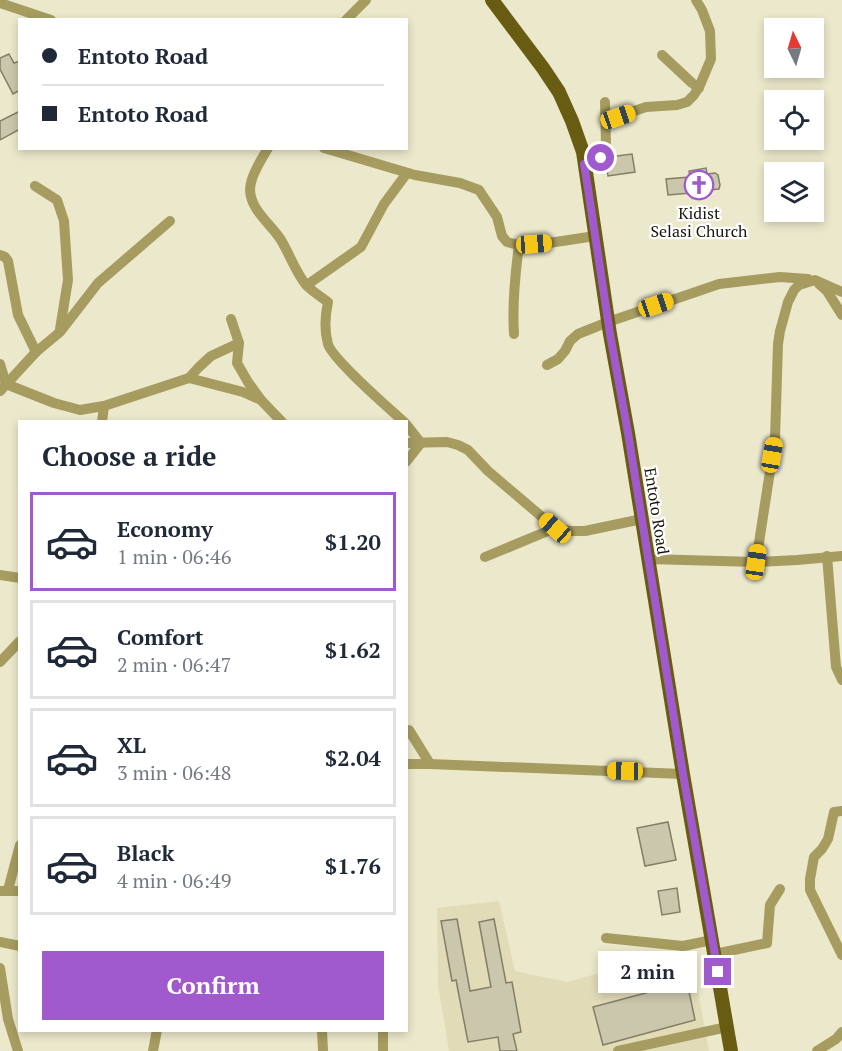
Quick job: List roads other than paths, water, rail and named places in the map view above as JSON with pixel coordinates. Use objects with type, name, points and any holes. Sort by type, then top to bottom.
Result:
[{"type":"main road","name":"Entoto Road","points":[[492,0],[559,92],[583,152],[608,322],[731,1051]]},
{"type":"street","points":[[348,18],[366,0]]},
{"type":"street","points":[[605,122],[646,107],[687,102],[699,88],[709,65],[711,50],[710,31],[696,0]]},
{"type":"street","points":[[0,3],[45,18]]},
{"type":"street","points":[[662,55],[699,88]]},
{"type":"street","points":[[584,164],[601,158],[604,153],[606,146],[605,102]]},
{"type":"street","points":[[267,150],[257,166],[250,188],[251,198],[259,214],[282,241],[291,261],[307,285],[328,302],[325,319],[328,347],[345,367],[402,420]]},
{"type":"street","points":[[331,150],[407,173],[460,183],[479,190],[497,217],[502,236],[507,242],[519,245],[549,243],[595,236]]},
{"type":"street","points":[[307,285],[362,247],[384,204],[407,173]]},
{"type":"street","points":[[36,186],[59,202],[64,221],[68,280],[60,332]]},
{"type":"street","points":[[3,387],[36,352],[60,332],[98,283],[170,222]]},
{"type":"street","points":[[514,334],[514,292],[519,245]]},
{"type":"street","points":[[0,255],[8,261],[18,315],[36,352]]},
{"type":"street","points":[[547,365],[558,359],[572,337],[608,322],[719,284],[780,277],[842,284]]},
{"type":"street","points":[[815,280],[827,291],[842,315]]},
{"type":"street","points":[[756,562],[775,438],[778,344],[788,302],[799,285],[815,280],[842,292]]},
{"type":"street","points":[[231,319],[239,343],[237,363],[261,400],[280,420]]},
{"type":"street","points":[[3,387],[80,410],[104,406],[189,378],[211,356],[239,343]]},
{"type":"street","points":[[0,364],[3,387]]},
{"type":"street","points":[[189,378],[243,392],[261,400]]},
{"type":"street","points":[[102,420],[104,406]]},
{"type":"street","points":[[408,427],[421,442]]},
{"type":"street","points":[[408,459],[421,442]]},
{"type":"street","points":[[408,443],[447,442],[468,450],[488,471],[555,528],[585,531],[642,519]]},
{"type":"street","points":[[484,557],[555,528]]},
{"type":"street","points":[[827,556],[836,667],[842,680]]},
{"type":"street","points":[[648,559],[756,562],[842,556]]},
{"type":"street","points":[[0,574],[18,578]]},
{"type":"street","points":[[0,662],[18,643]]},
{"type":"street","points":[[410,730],[430,764]]},
{"type":"street","points":[[408,764],[683,774]]},
{"type":"street","points":[[842,812],[834,812],[828,839],[814,857],[810,879],[810,890],[842,955]]},
{"type":"street","points":[[9,891],[18,853]]},
{"type":"street","points":[[606,938],[714,947],[767,943],[770,905],[780,889]]},
{"type":"street","points":[[0,942],[18,946]]},
{"type":"street","points":[[0,968],[4,1019],[18,1051]]},
{"type":"street","points":[[618,1051],[727,1027]]},
{"type":"street","points":[[153,1051],[157,1032]]},
{"type":"street","points":[[322,1032],[323,1051]]},
{"type":"street","points":[[383,1032],[383,1051]]},
{"type":"street","points":[[817,1051],[836,1039],[842,1032]]},
{"type":"place","name":"Kidist Selasi Church","points":[[699,185]]}]
